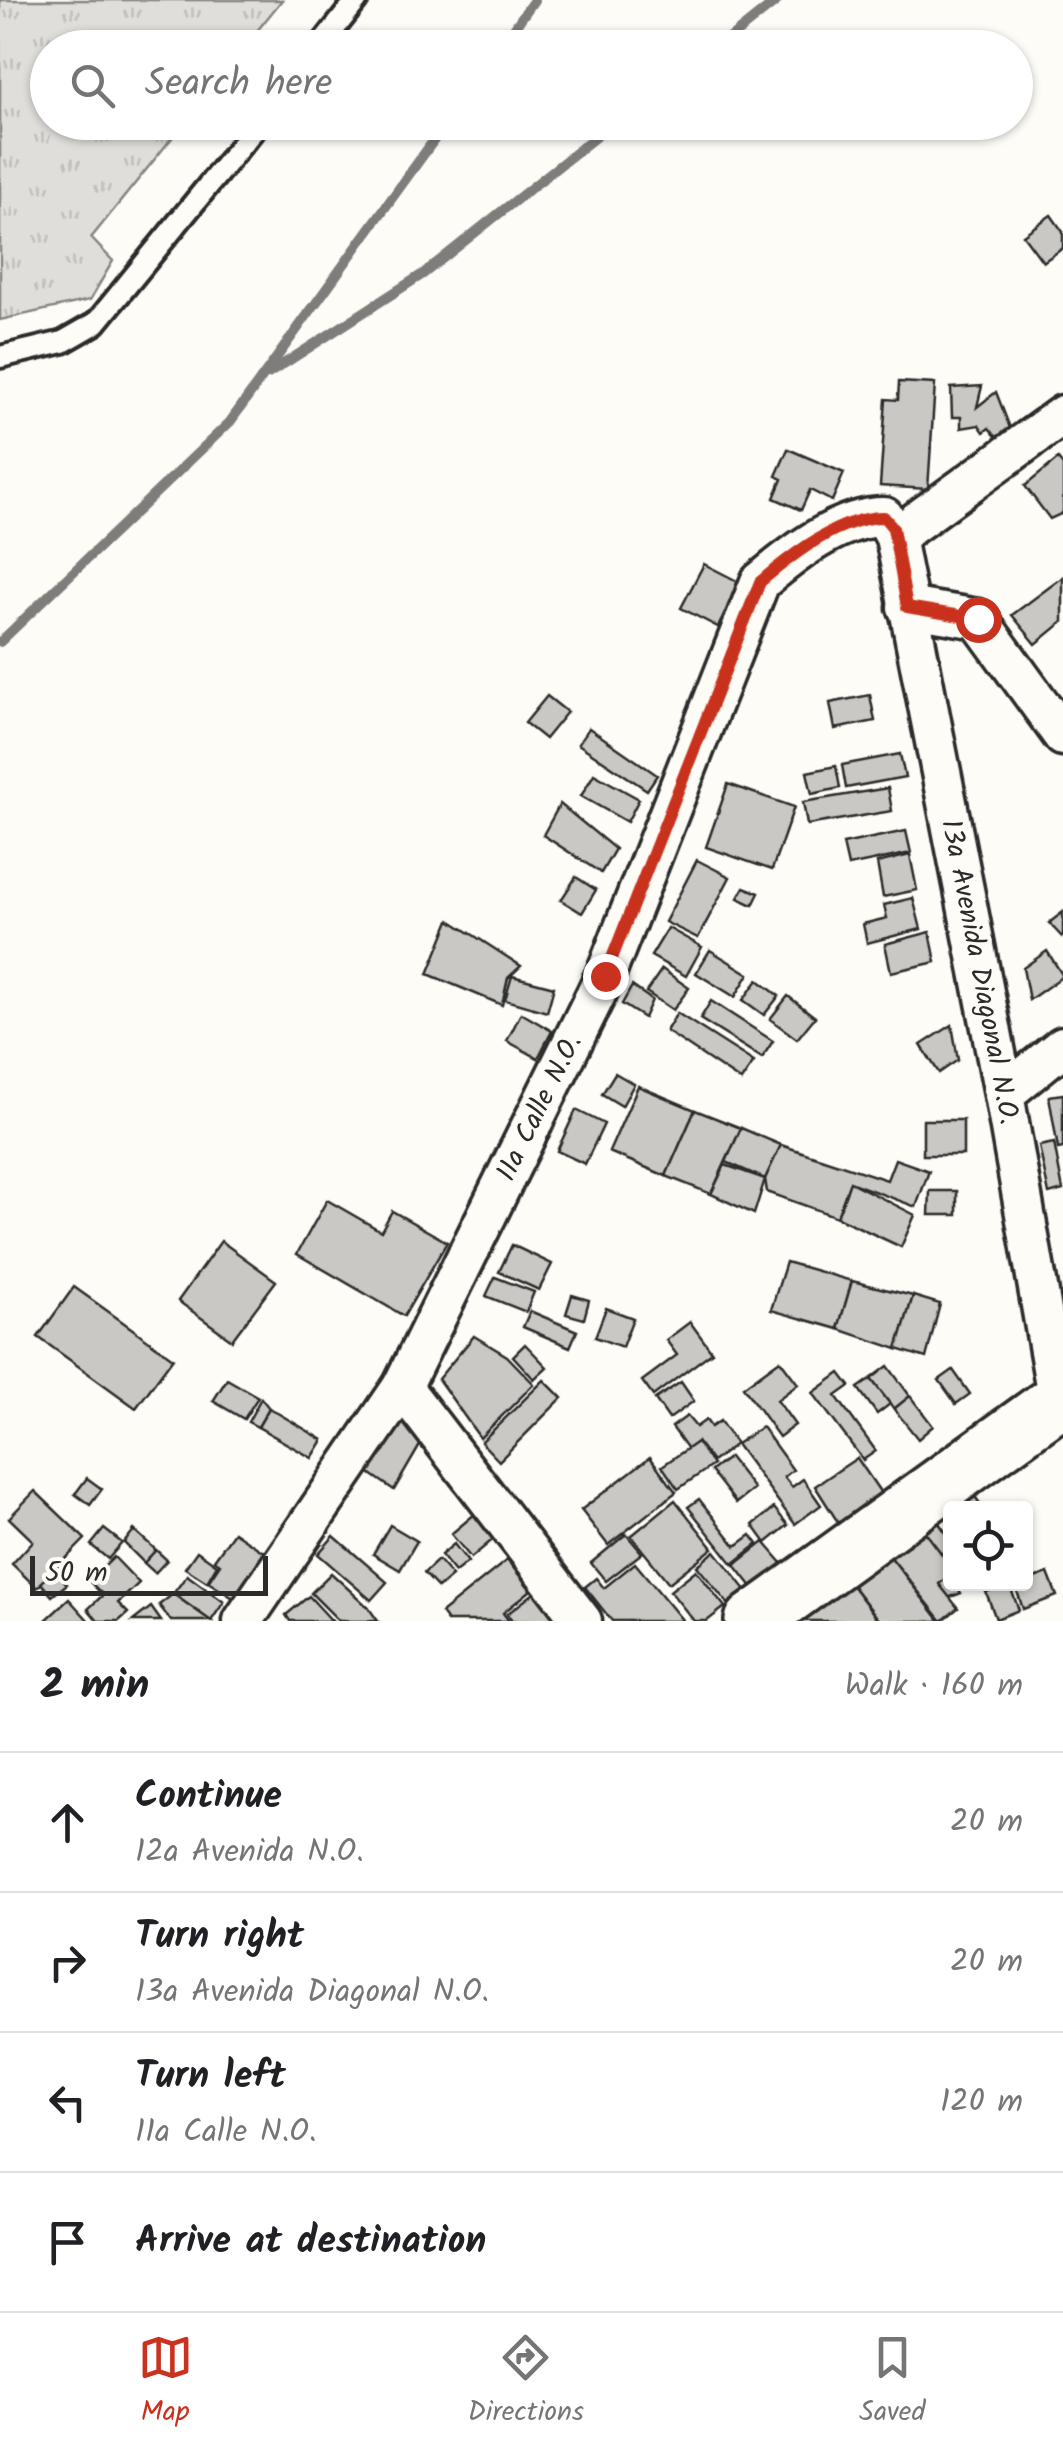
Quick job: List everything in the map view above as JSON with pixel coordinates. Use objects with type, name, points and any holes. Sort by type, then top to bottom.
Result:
[{"type":"street","name":"11a Calle N.O.","points":[[242,1621],[402,1387],[605,976],[760,582],[790,556],[865,517],[890,527],[1063,416]]},
{"type":"street","name":"13a Avenida Diagonal N.O.","points":[[890,527],[1004,1094],[1061,1410]]},
{"type":"street","points":[[907,607],[978,619],[1063,736]]},
{"type":"street","points":[[1004,1094],[1063,1046]]},
{"type":"street","points":[[402,1387],[582,1621]]},
{"type":"street","points":[[753,1621],[1061,1410]]},
{"type":"lane","points":[[333,30],[357,0]]},
{"type":"lane","points":[[0,358],[63,342],[96,323],[245,140]]},
{"type":"green space","points":[[0,0],[282,0],[258,30],[30,30],[30,140],[170,140],[91,238],[113,261],[90,300],[0,320]]},
{"type":"building","points":[[1051,215],[1063,232],[1063,248],[1043,262],[1023,235]]},
{"type":"building","points":[[899,382],[935,384],[928,489],[880,486],[886,399],[898,400]]},
{"type":"building","points":[[982,386],[977,407],[996,392],[1012,433],[1000,441],[989,428],[984,432],[979,425],[961,428],[961,417],[952,417],[951,388]]},
{"type":"building","points":[[788,449],[844,473],[832,501],[810,490],[801,510],[774,498],[782,479],[776,476]]},
{"type":"building","points":[[1058,459],[1063,465],[1063,513],[1050,519],[1025,486]]},
{"type":"building","points":[[704,564],[741,583],[718,627],[681,608]]},
{"type":"building","points":[[1063,577],[1063,622],[1036,644],[1012,615]]},
{"type":"building","points":[[870,695],[875,721],[835,729],[830,703]]},
{"type":"building","points":[[547,696],[567,712],[545,739],[525,723]]},
{"type":"building","points":[[589,728],[657,775],[647,790],[578,744]]},
{"type":"building","points":[[900,754],[905,777],[846,788],[842,765]]},
{"type":"building","points":[[836,766],[840,788],[812,794],[807,772]]},
{"type":"building","points":[[594,774],[639,799],[627,822],[581,796]]},
{"type":"building","points":[[728,784],[794,807],[772,870],[706,847]]},
{"type":"building","points":[[888,788],[892,811],[807,825],[803,802]]},
{"type":"building","points":[[560,804],[615,849],[601,873],[543,835]]},
{"type":"building","points":[[906,831],[911,853],[848,866],[843,844]]},
{"type":"building","points":[[910,855],[917,890],[883,897],[877,863]]},
{"type":"building","points":[[697,860],[730,877],[698,938],[665,922]]},
{"type":"building","points":[[576,877],[596,890],[582,913],[561,900]]},
{"type":"building","points":[[744,887],[759,893],[753,905],[738,898]]},
{"type":"building","points":[[913,898],[921,929],[867,943],[863,924],[887,918],[884,905]]},
{"type":"building","points":[[1063,912],[1063,936],[1062,937],[1049,923]]},
{"type":"building","points":[[450,920],[521,966],[508,978],[502,1005],[428,974]]},
{"type":"building","points":[[668,928],[702,947],[686,976],[651,956]]},
{"type":"building","points":[[930,932],[936,962],[891,972],[885,944]]},
{"type":"building","points":[[710,950],[749,974],[735,997],[696,973]]},
{"type":"building","points":[[1047,951],[1063,976],[1029,1000],[1023,968]]},
{"type":"building","points":[[662,969],[689,988],[673,1010],[646,992]]},
{"type":"building","points":[[512,976],[554,987],[547,1012],[505,1000]]},
{"type":"building","points":[[758,980],[779,996],[764,1015],[743,1000]]},
{"type":"building","points":[[632,986],[652,1000],[644,1018],[622,1004]]},
{"type":"building","points":[[788,996],[815,1017],[797,1039],[770,1019]]},
{"type":"building","points":[[711,1001],[773,1041],[762,1058],[700,1019]]},
{"type":"building","points":[[521,1013],[552,1031],[538,1058],[507,1041]]},
{"type":"building","points":[[677,1013],[754,1062],[741,1081],[666,1031]]},
{"type":"building","points":[[952,1025],[958,1060],[939,1073],[921,1045]]},
{"type":"building","points":[[615,1073],[634,1084],[622,1106],[602,1094]]},
{"type":"building","points":[[638,1086],[695,1110],[666,1176],[609,1152]]},
{"type":"building","points":[[1063,1094],[1063,1148],[1058,1149],[1049,1096]]},
{"type":"building","points":[[576,1110],[604,1124],[585,1164],[557,1151]]},
{"type":"building","points":[[695,1110],[741,1128],[711,1194],[666,1176]]},
{"type":"building","points":[[923,1120],[963,1120],[963,1155],[923,1155]]},
{"type":"building","points":[[741,1128],[781,1145],[765,1179],[726,1162]]},
{"type":"building","points":[[1054,1143],[1063,1190],[1049,1194],[1039,1146]]},
{"type":"building","points":[[781,1145],[887,1180],[895,1159],[929,1171],[916,1207],[850,1182],[837,1217],[767,1192],[765,1179]]},
{"type":"building","points":[[725,1165],[765,1179],[754,1214],[711,1194]]},
{"type":"building","points":[[850,1182],[915,1215],[901,1247],[837,1217]]},
{"type":"building","points":[[930,1191],[957,1191],[957,1215],[929,1215]]},
{"type":"building","points":[[327,1200],[381,1231],[392,1211],[447,1242],[404,1316],[297,1254]]},
{"type":"building","points":[[221,1241],[276,1281],[232,1340],[178,1301]]},
{"type":"building","points":[[512,1245],[552,1264],[539,1290],[499,1272]]},
{"type":"building","points":[[786,1262],[852,1281],[838,1329],[771,1310]]},
{"type":"building","points":[[495,1277],[534,1292],[526,1312],[486,1296]]},
{"type":"building","points":[[852,1281],[913,1296],[897,1349],[838,1329]]},
{"type":"building","points":[[74,1287],[173,1358],[136,1408],[38,1337]]},
{"type":"building","points":[[572,1295],[589,1300],[584,1319],[566,1314]]},
{"type":"building","points":[[913,1296],[940,1304],[926,1358],[897,1349]]},
{"type":"building","points":[[606,1308],[633,1318],[622,1347],[595,1337]]},
{"type":"building","points":[[530,1311],[577,1331],[570,1347],[523,1327]]},
{"type":"building","points":[[690,1322],[712,1352],[653,1396],[642,1381],[677,1355],[666,1340]]},
{"type":"building","points":[[474,1336],[507,1356],[534,1384],[480,1438],[438,1379]]},
{"type":"building","points":[[525,1344],[547,1367],[534,1379],[513,1356]]},
{"type":"building","points":[[780,1360],[798,1384],[777,1400],[795,1425],[779,1437],[743,1387]]},
{"type":"building","points":[[888,1366],[910,1396],[894,1409],[871,1379]]},
{"type":"building","points":[[953,1370],[970,1394],[956,1404],[939,1380]]},
{"type":"building","points":[[840,1373],[850,1386],[836,1396],[876,1451],[863,1460],[813,1393]]},
{"type":"building","points":[[227,1379],[258,1397],[244,1419],[213,1401]]},
{"type":"building","points":[[871,1379],[890,1404],[877,1414],[858,1388]]},
{"type":"building","points":[[544,1380],[562,1398],[499,1461],[481,1442]]},
{"type":"building","points":[[681,1382],[694,1401],[669,1419],[655,1399]]},
{"type":"building","points":[[910,1396],[933,1426],[918,1439],[894,1409]]},
{"type":"building","points":[[261,1398],[269,1408],[258,1427],[248,1422]]},
{"type":"building","points":[[269,1408],[323,1440],[312,1458],[258,1427]]},
{"type":"building","points":[[687,1416],[696,1427],[706,1420],[711,1427],[720,1421],[736,1444],[712,1462],[697,1442],[688,1449],[672,1427]]},
{"type":"building","points":[[403,1419],[426,1435],[394,1490],[368,1472]]},
{"type":"building","points":[[762,1427],[793,1470],[784,1477],[792,1487],[803,1479],[821,1505],[795,1524],[736,1444]]},
{"type":"building","points":[[697,1442],[713,1465],[678,1489],[662,1466]]},
{"type":"building","points":[[650,1457],[676,1492],[608,1545],[581,1510]]},
{"type":"building","points":[[729,1457],[754,1489],[736,1503],[711,1471]]},
{"type":"building","points":[[857,1458],[885,1499],[841,1527],[815,1486]]},
{"type":"building","points":[[87,1478],[102,1489],[90,1505],[75,1494]]},
{"type":"building","points":[[35,1491],[85,1539],[37,1588],[12,1564],[33,1541],[9,1518]]},
{"type":"building","points":[[699,1499],[736,1546],[751,1535],[758,1544],[733,1564],[688,1507]]},
{"type":"building","points":[[675,1500],[713,1548],[669,1583],[631,1536]]},
{"type":"building","points":[[774,1508],[788,1525],[766,1543],[753,1525]]},
{"type":"building","points":[[476,1513],[496,1537],[471,1558],[451,1534]]},
{"type":"building","points":[[937,1520],[943,1529],[943,1591],[908,1540]]},
{"type":"building","points":[[390,1525],[417,1541],[400,1570],[373,1554]]},
{"type":"building","points":[[104,1529],[122,1543],[108,1559],[91,1545]]},
{"type":"building","points":[[923,1529],[943,1556],[943,1581],[939,1584],[958,1608],[942,1621],[889,1555]]},
{"type":"building","points":[[134,1530],[156,1550],[144,1563],[124,1543]]},
{"type":"building","points":[[234,1532],[265,1553],[235,1599],[208,1582],[220,1564],[214,1560]]},
{"type":"building","points":[[626,1534],[642,1553],[606,1581],[591,1563]]},
{"type":"building","points":[[334,1536],[387,1582],[371,1600],[318,1554]]},
{"type":"building","points":[[764,1542],[783,1564],[753,1588],[735,1565]]},
{"type":"building","points":[[454,1544],[468,1562],[455,1572],[441,1555]]},
{"type":"building","points":[[156,1550],[167,1560],[155,1573],[144,1563]]},
{"type":"building","points":[[197,1551],[217,1565],[207,1582],[185,1568]]},
{"type":"building","points":[[715,1551],[747,1591],[729,1605],[697,1566]]},
{"type":"building","points":[[886,1551],[940,1621],[880,1621],[848,1580]]},
{"type":"building","points":[[114,1557],[139,1583],[118,1603],[128,1613],[119,1621],[98,1621],[88,1609],[103,1595],[89,1581]]},
{"type":"building","points":[[438,1560],[452,1576],[438,1588],[424,1573]]},
{"type":"building","points":[[507,1560],[531,1590],[503,1613],[509,1621],[447,1621],[441,1613]]},
{"type":"building","points":[[635,1563],[683,1621],[612,1621],[585,1587],[596,1578],[604,1588]]},
{"type":"building","points":[[54,1570],[67,1584],[52,1596],[41,1583]]},
{"type":"building","points":[[696,1570],[725,1607],[707,1621],[694,1621],[670,1591]]},
{"type":"building","points":[[331,1573],[378,1621],[339,1621],[311,1593]]},
{"type":"building","points":[[1048,1573],[1057,1596],[1023,1609],[1017,1591],[1033,1591],[1033,1578]]},
{"type":"building","points":[[187,1575],[224,1602],[211,1621],[173,1594]]},
{"type":"building","points":[[848,1580],[879,1621],[794,1621]]},
{"type":"building","points":[[538,1590],[562,1621],[512,1621],[507,1614]]},
{"type":"building","points":[[943,1591],[961,1593],[948,1598]]},
{"type":"building","points":[[1012,1591],[1019,1610],[996,1619],[986,1592]]},
{"type":"building","points":[[173,1594],[211,1621],[171,1621],[159,1605]]},
{"type":"building","points":[[309,1596],[332,1621],[290,1621],[286,1615]]},
{"type":"building","points":[[69,1599],[89,1621],[45,1621]]},
{"type":"building","points":[[151,1607],[161,1621],[133,1621]]},
{"type":"waterway","points":[[513,30],[534,0]]},
{"type":"waterway","points":[[740,30],[778,0]]},
{"type":"waterway","points":[[0,642],[230,422],[434,140]]},
{"type":"waterway","points":[[268,374],[423,274],[591,140]]},
{"type":"route","points":[[605,976],[760,582],[790,556],[825,537],[865,517],[884,517],[893,528],[907,607],[978,619]]}]
